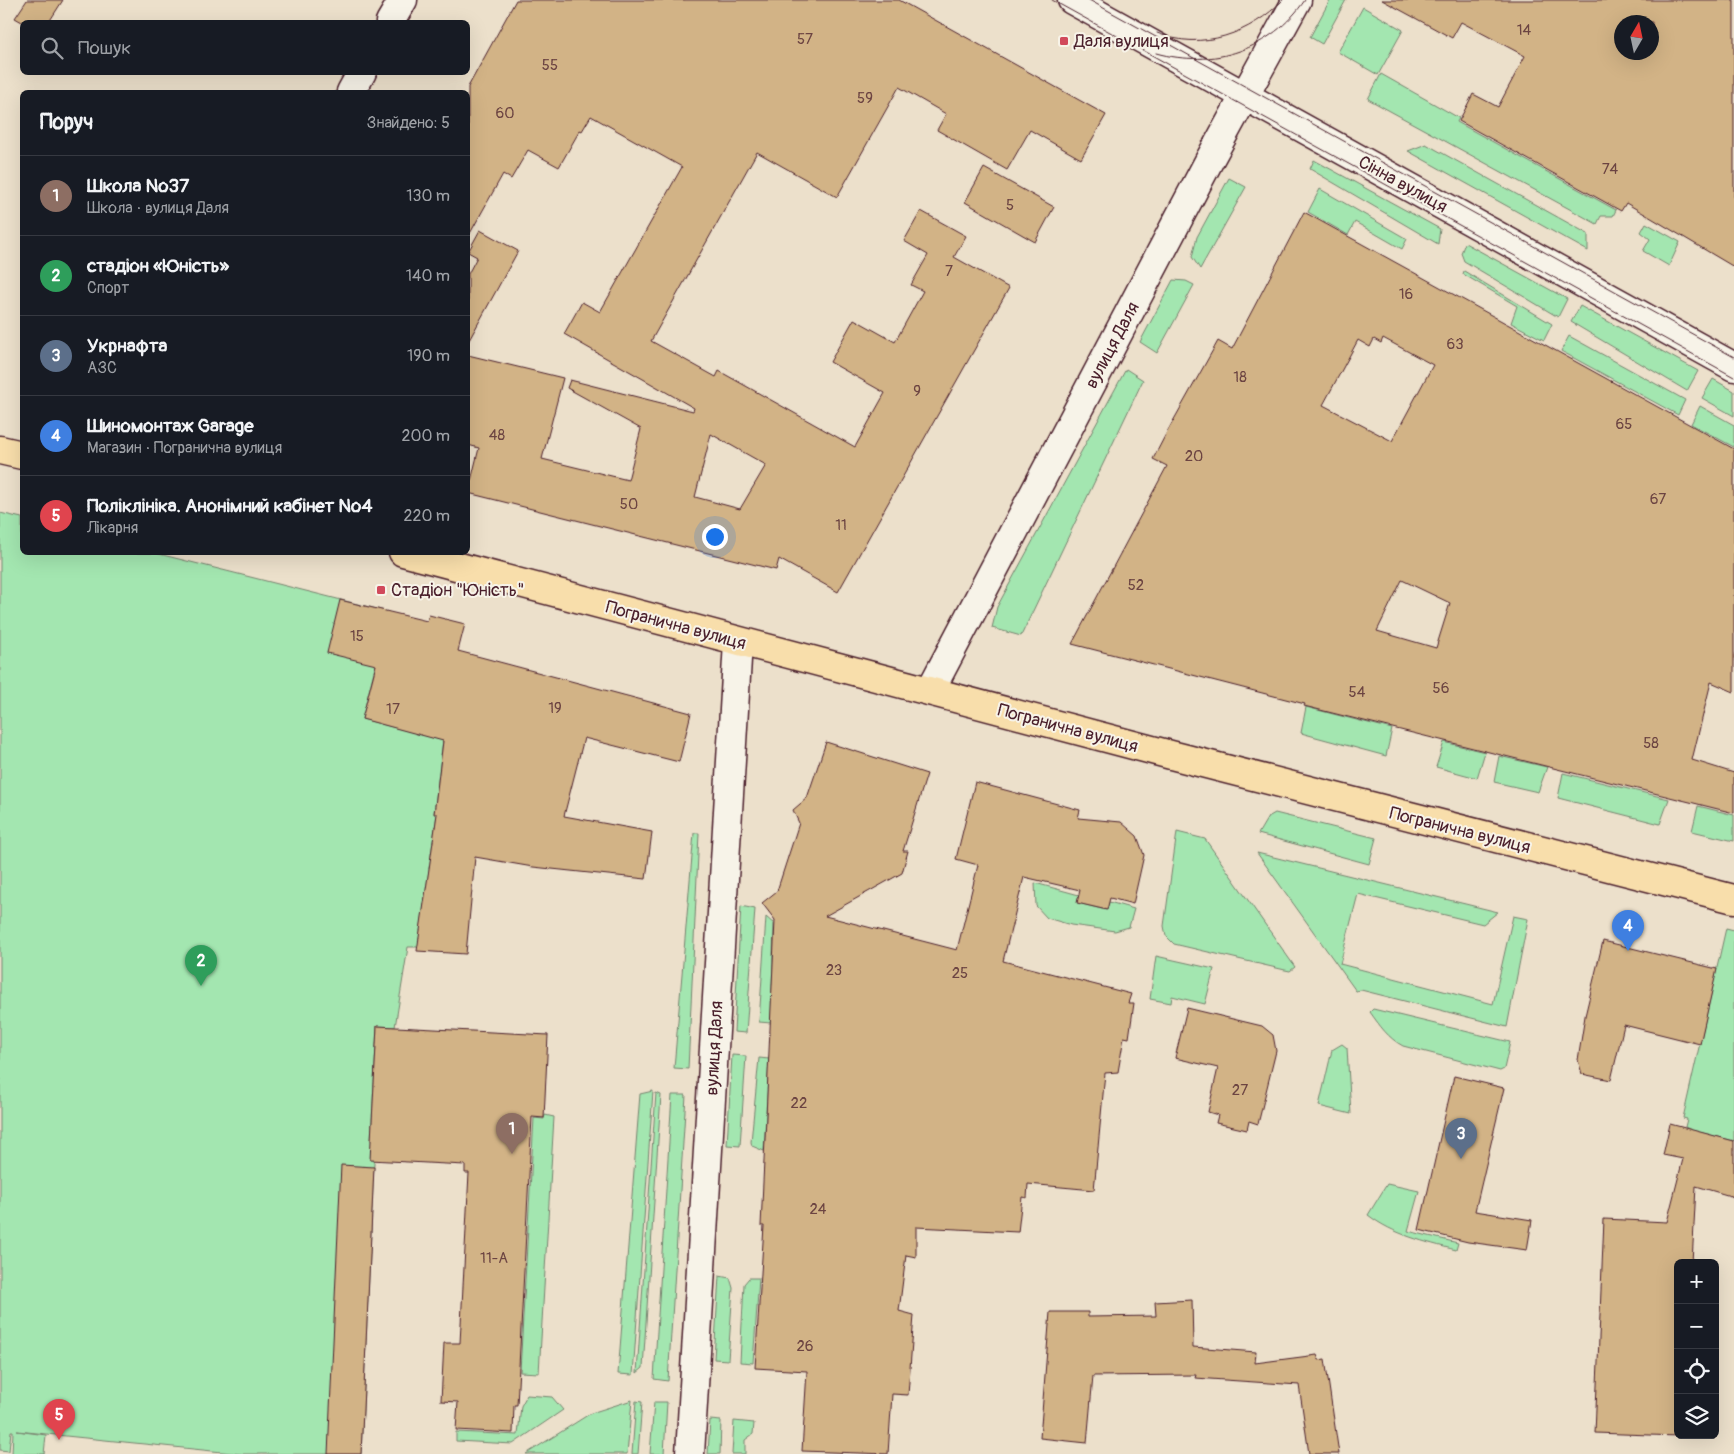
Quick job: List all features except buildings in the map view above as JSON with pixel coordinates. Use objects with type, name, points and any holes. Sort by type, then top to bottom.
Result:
[{"type":"main road","points":[[0,450],[20,455]]},
{"type":"main road","name":"Погранична вулиця","points":[[413,555],[1171,756],[1734,899]]},
{"type":"street","points":[[391,20],[403,0]]},
{"type":"street","name":"Сінна вулиця","points":[[1072,0],[1734,368]]},
{"type":"street","name":"вулиця Даля","points":[[930,691],[1297,0]]},
{"type":"street","points":[[352,90],[360,75]]},
{"type":"street","name":"вулиця Даля","points":[[690,1454],[738,642]]},
{"type":"green space","points":[[1330,0],[1346,0],[1322,44],[1310,37]]},
{"type":"green space","points":[[1363,7],[1403,30],[1378,75],[1338,52]]},
{"type":"green space","points":[[1381,74],[1459,118],[1457,122],[1616,210],[1613,216],[1601,216],[1597,224],[1368,99]]},
{"type":"green space","points":[[1426,144],[1588,234],[1588,251],[1408,151]]},
{"type":"green space","points":[[1314,160],[1440,229],[1438,244],[1310,169]]},
{"type":"green space","points":[[1229,178],[1246,187],[1200,269],[1192,257],[1197,237]]},
{"type":"green space","points":[[1320,189],[1407,239],[1402,249],[1355,222],[1348,235],[1308,212]]},
{"type":"green space","points":[[1646,223],[1680,242],[1669,266],[1643,251],[1650,239],[1641,232]]},
{"type":"green space","points":[[1465,243],[1567,299],[1558,317],[1464,261],[1461,253]]},
{"type":"green space","points":[[1464,271],[1552,324],[1544,340],[1511,323],[1517,306],[1463,274]]},
{"type":"green space","points":[[1173,280],[1186,281],[1194,285],[1157,353],[1140,342]]},
{"type":"green space","points":[[1580,306],[1698,371],[1687,391],[1571,322]]},
{"type":"green space","points":[[1569,336],[1685,400],[1678,415],[1561,351]]},
{"type":"green space","points":[[1126,369],[1143,380],[1021,636],[992,628],[997,607]]},
{"type":"green space","points":[[1713,379],[1734,391],[1734,416],[1702,398]]},
{"type":"green space","points":[[1700,406],[1734,425],[1734,447],[1691,424]]},
{"type":"green space","points":[[0,513],[20,518],[20,555],[163,555],[389,612],[362,719],[443,740],[434,813],[437,814],[418,947],[408,947],[395,1027],[377,1026],[371,1141],[375,1141],[361,1454],[242,1454],[17,1431],[46,1435],[44,1454],[12,1454],[13,1431],[11,1431],[9,1451],[0,1450]]},
{"type":"green space","points":[[1306,707],[1392,729],[1386,756],[1301,733]]},
{"type":"green space","points":[[1444,742],[1485,752],[1477,778],[1436,767]]},
{"type":"green space","points":[[1499,756],[1547,767],[1538,792],[1494,782]]},
{"type":"green space","points":[[1563,773],[1669,799],[1660,824],[1558,798]]},
{"type":"green space","points":[[1698,806],[1734,815],[1734,841],[1692,831]]},
{"type":"green space","points":[[1275,813],[1376,838],[1369,864],[1258,834],[1268,817]]},
{"type":"green space","points":[[1177,832],[1205,839],[1295,967],[1290,971],[1174,944],[1166,936],[1164,926]]},
{"type":"green space","points":[[694,833],[699,833],[688,1069],[674,1068]]},
{"type":"green space","points":[[1257,853],[1498,912],[1483,924],[1358,894],[1340,964],[1493,1004],[1513,916],[1528,919],[1507,1027],[1361,990],[1356,991]]},
{"type":"green space","points":[[1035,883],[1079,895],[1078,903],[1106,910],[1109,902],[1134,909],[1129,927],[1115,931],[1071,925],[1047,918],[1036,906]]},
{"type":"green space","points":[[741,906],[755,909],[746,1033],[734,1032]]},
{"type":"green space","points":[[766,917],[774,924],[771,1023],[759,1022]]},
{"type":"green space","points":[[1726,928],[1734,930],[1734,1141],[1691,1130],[1685,1127],[1687,1119],[1683,1118]]},
{"type":"green space","points":[[1156,956],[1214,969],[1205,1004],[1172,996],[1171,1003],[1150,999]]},
{"type":"green space","points":[[1373,1009],[1510,1042],[1504,1069],[1500,1071],[1403,1046],[1381,1027],[1370,1012]]},
{"type":"green space","points":[[1342,1044],[1347,1048],[1351,1114],[1319,1106],[1332,1050]]},
{"type":"green space","points":[[732,1055],[746,1056],[740,1146],[727,1145]]},
{"type":"green space","points":[[759,1058],[769,1059],[764,1151],[752,1146],[751,1142]]},
{"type":"green space","points":[[653,1091],[633,1375],[618,1374],[640,1094]]},
{"type":"green space","points":[[656,1093],[661,1095],[643,1368],[637,1373]]},
{"type":"green space","points":[[672,1095],[686,1095],[668,1381],[654,1379]]},
{"type":"green space","points":[[545,1115],[554,1117],[539,1373],[520,1372],[534,1118],[544,1119]]},
{"type":"green space","points":[[1387,1184],[1419,1191],[1408,1231],[1458,1243],[1456,1250],[1399,1233],[1368,1215]]},
{"type":"green space","points":[[719,1276],[730,1278],[733,1288],[728,1360],[714,1359]]},
{"type":"green space","points":[[749,1278],[759,1278],[753,1363],[740,1362],[744,1284]]},
{"type":"green space","points":[[527,1395],[552,1397],[563,1410],[513,1444],[456,1441],[456,1432],[518,1435],[521,1406]]},
{"type":"green space","points":[[632,1400],[627,1454],[526,1454],[591,1413]]},
{"type":"green space","points":[[636,1401],[642,1402],[638,1454],[632,1454]]},
{"type":"green space","points":[[654,1402],[667,1402],[664,1454],[650,1454]]},
{"type":"green space","points":[[710,1420],[721,1421],[720,1454],[708,1454]]},
{"type":"green space","points":[[734,1421],[754,1423],[753,1434],[745,1440],[745,1454],[732,1454]]},
{"type":"tram line","points":[[1052,0],[1734,377]]},
{"type":"tram line","points":[[1089,0],[1734,357]]},
{"type":"tram line","points":[[1157,33],[1191,40],[1208,40],[1225,36],[1256,22],[1283,0]]},
{"type":"tram line","points":[[1156,53],[1177,57],[1199,58],[1239,51],[1258,43],[1275,32],[1305,0]]},
{"type":"place","name":"Даля вулиця","points":[[1064,41]]},
{"type":"place","name":"Стадіон \"Юність\"","points":[[381,590]]},
{"type":"place","name":"Шиномонтаж Garage","points":[[1628,951]]},
{"type":"place","name":"стадіон «Юність»","points":[[201,986]]},
{"type":"place","name":"Школа №37","points":[[512,1154]]},
{"type":"place","name":"Укрнафта","points":[[1461,1159]]},
{"type":"place","name":"Поліклініка. Анонімний кабінет №4","points":[[59,1440]]}]
